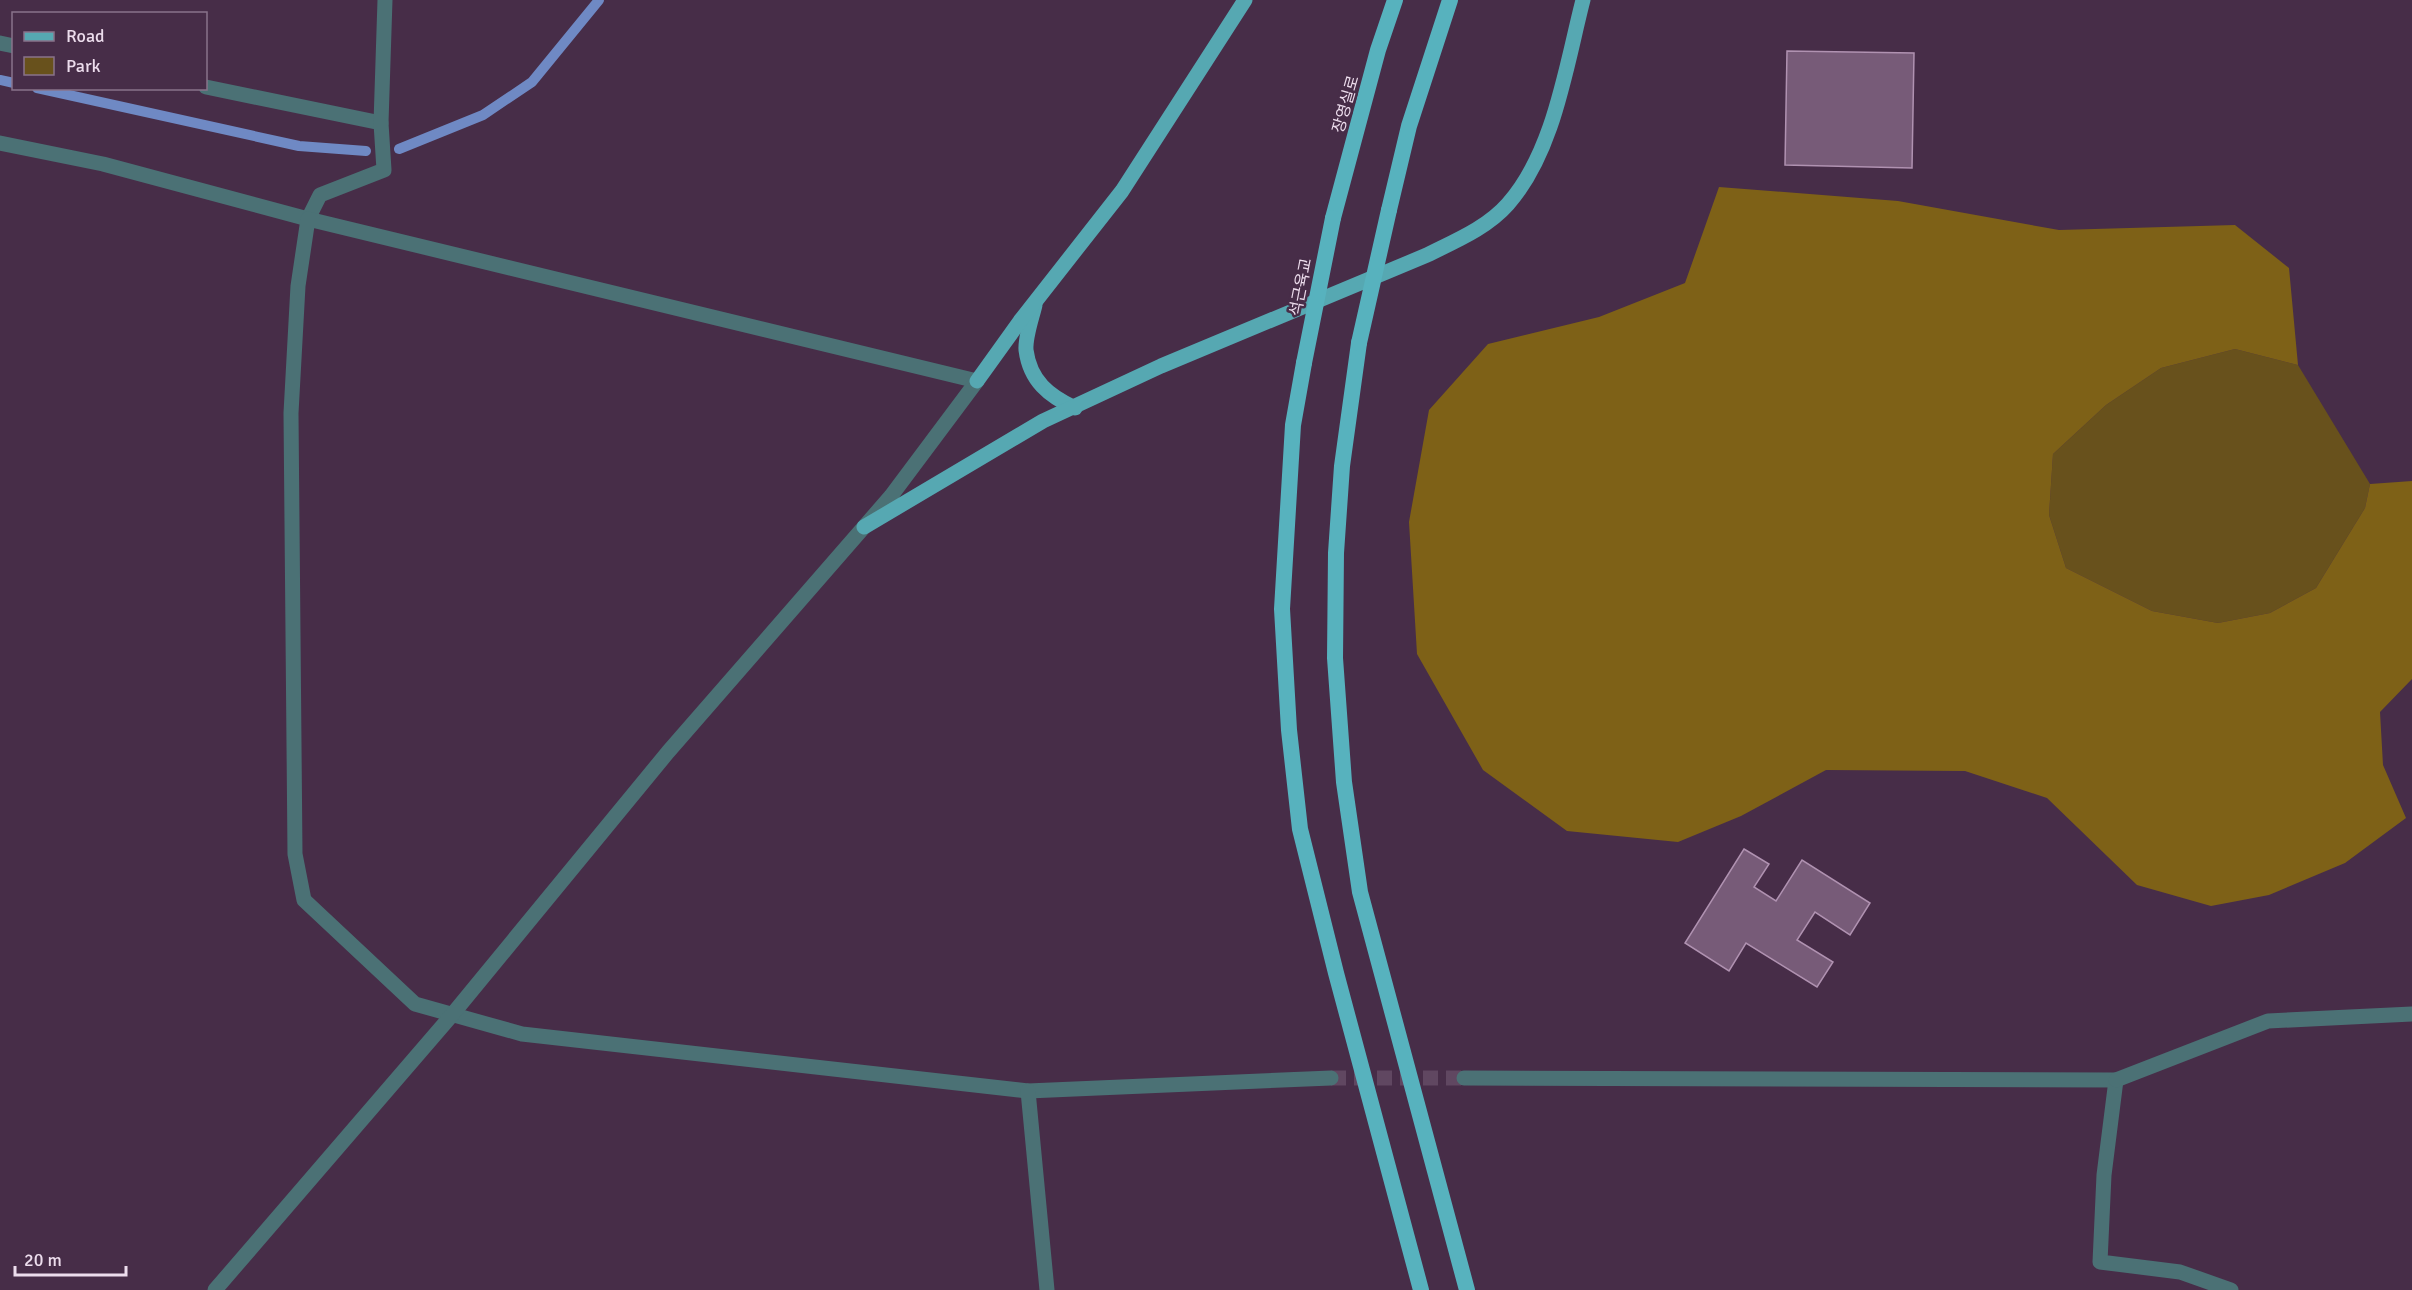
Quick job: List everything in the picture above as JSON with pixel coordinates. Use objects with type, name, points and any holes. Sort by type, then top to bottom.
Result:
[{"type":"highway","name":"장영실로","points":[[1333,218],[1378,50],[1395,0]]},
{"type":"highway","points":[[1450,0],[1409,126],[1359,342],[1342,466],[1336,553],[1335,658],[1344,782],[1360,892],[1467,1290]]},
{"type":"highway","name":"석근육교","points":[[1333,218],[1293,425],[1282,609],[1289,730],[1300,829],[1336,973],[1422,1290]]},
{"type":"main road","points":[[977,381],[1122,191],[1245,0]]},
{"type":"main road","points":[[864,526],[1043,421],[1161,366],[1427,255],[1459,240],[1483,224],[1507,204],[1537,159],[1554,111],[1583,0]]},
{"type":"main road","points":[[1036,302],[1026,349],[1034,377],[1052,397],[1075,408]]},
{"type":"street","points":[[385,0],[381,123],[384,170],[320,195],[308,219],[298,286],[291,412],[295,854],[304,900],[415,1004],[451,1016],[522,1034],[1028,1091],[1331,1078]]},
{"type":"street","points":[[207,87],[381,123]]},
{"type":"street","points":[[0,143],[103,164],[308,219],[977,381],[891,496],[668,752],[451,1016],[215,1290]]},
{"type":"street","points":[[1464,1078],[2116,1080],[2268,1021],[2412,1014]]},
{"type":"street","points":[[2116,1080],[2104,1175],[2100,1263],[2180,1272],[2231,1290]]},
{"type":"street","points":[[1028,1091],[1047,1290]]},
{"type":"green space","points":[[2235,349],[2298,365],[2370,484],[2365,508],[2316,588],[2270,613],[2218,623],[2152,611],[2066,568],[2049,515],[2053,454],[2106,405],[2161,368]]},
{"type":"shaded area","points":[[1719,187],[1898,201],[2059,230],[2235,225],[2289,268],[2298,365],[2235,349],[2161,368],[2106,405],[2053,454],[2049,515],[2066,568],[2152,611],[2218,623],[2270,613],[2316,588],[2365,508],[2370,484],[2412,481],[2412,679],[2380,712],[2383,765],[2406,818],[2345,863],[2269,895],[2211,906],[2137,885],[2047,798],[1965,771],[1826,770],[1741,816],[1678,842],[1567,831],[1483,770],[1417,654],[1409,522],[1429,410],[1488,344],[1599,317],[1685,283]]},
{"type":"building","points":[[1787,51],[1914,53],[1912,168],[1785,165]]},
{"type":"building","points":[[1744,849],[1769,864],[1754,887],[1776,901],[1802,860],[1870,903],[1850,935],[1815,912],[1797,940],[1833,962],[1817,987],[1746,943],[1729,971],[1685,943]]},
{"type":"waterway","points":[[399,149],[483,115],[532,82],[599,0]]},
{"type":"waterway","points":[[0,80],[12,83]]},
{"type":"waterway","points":[[46,90],[299,146],[366,151]]},
{"type":"tunnel","points":[[1331,1078],[1464,1078]]}]
